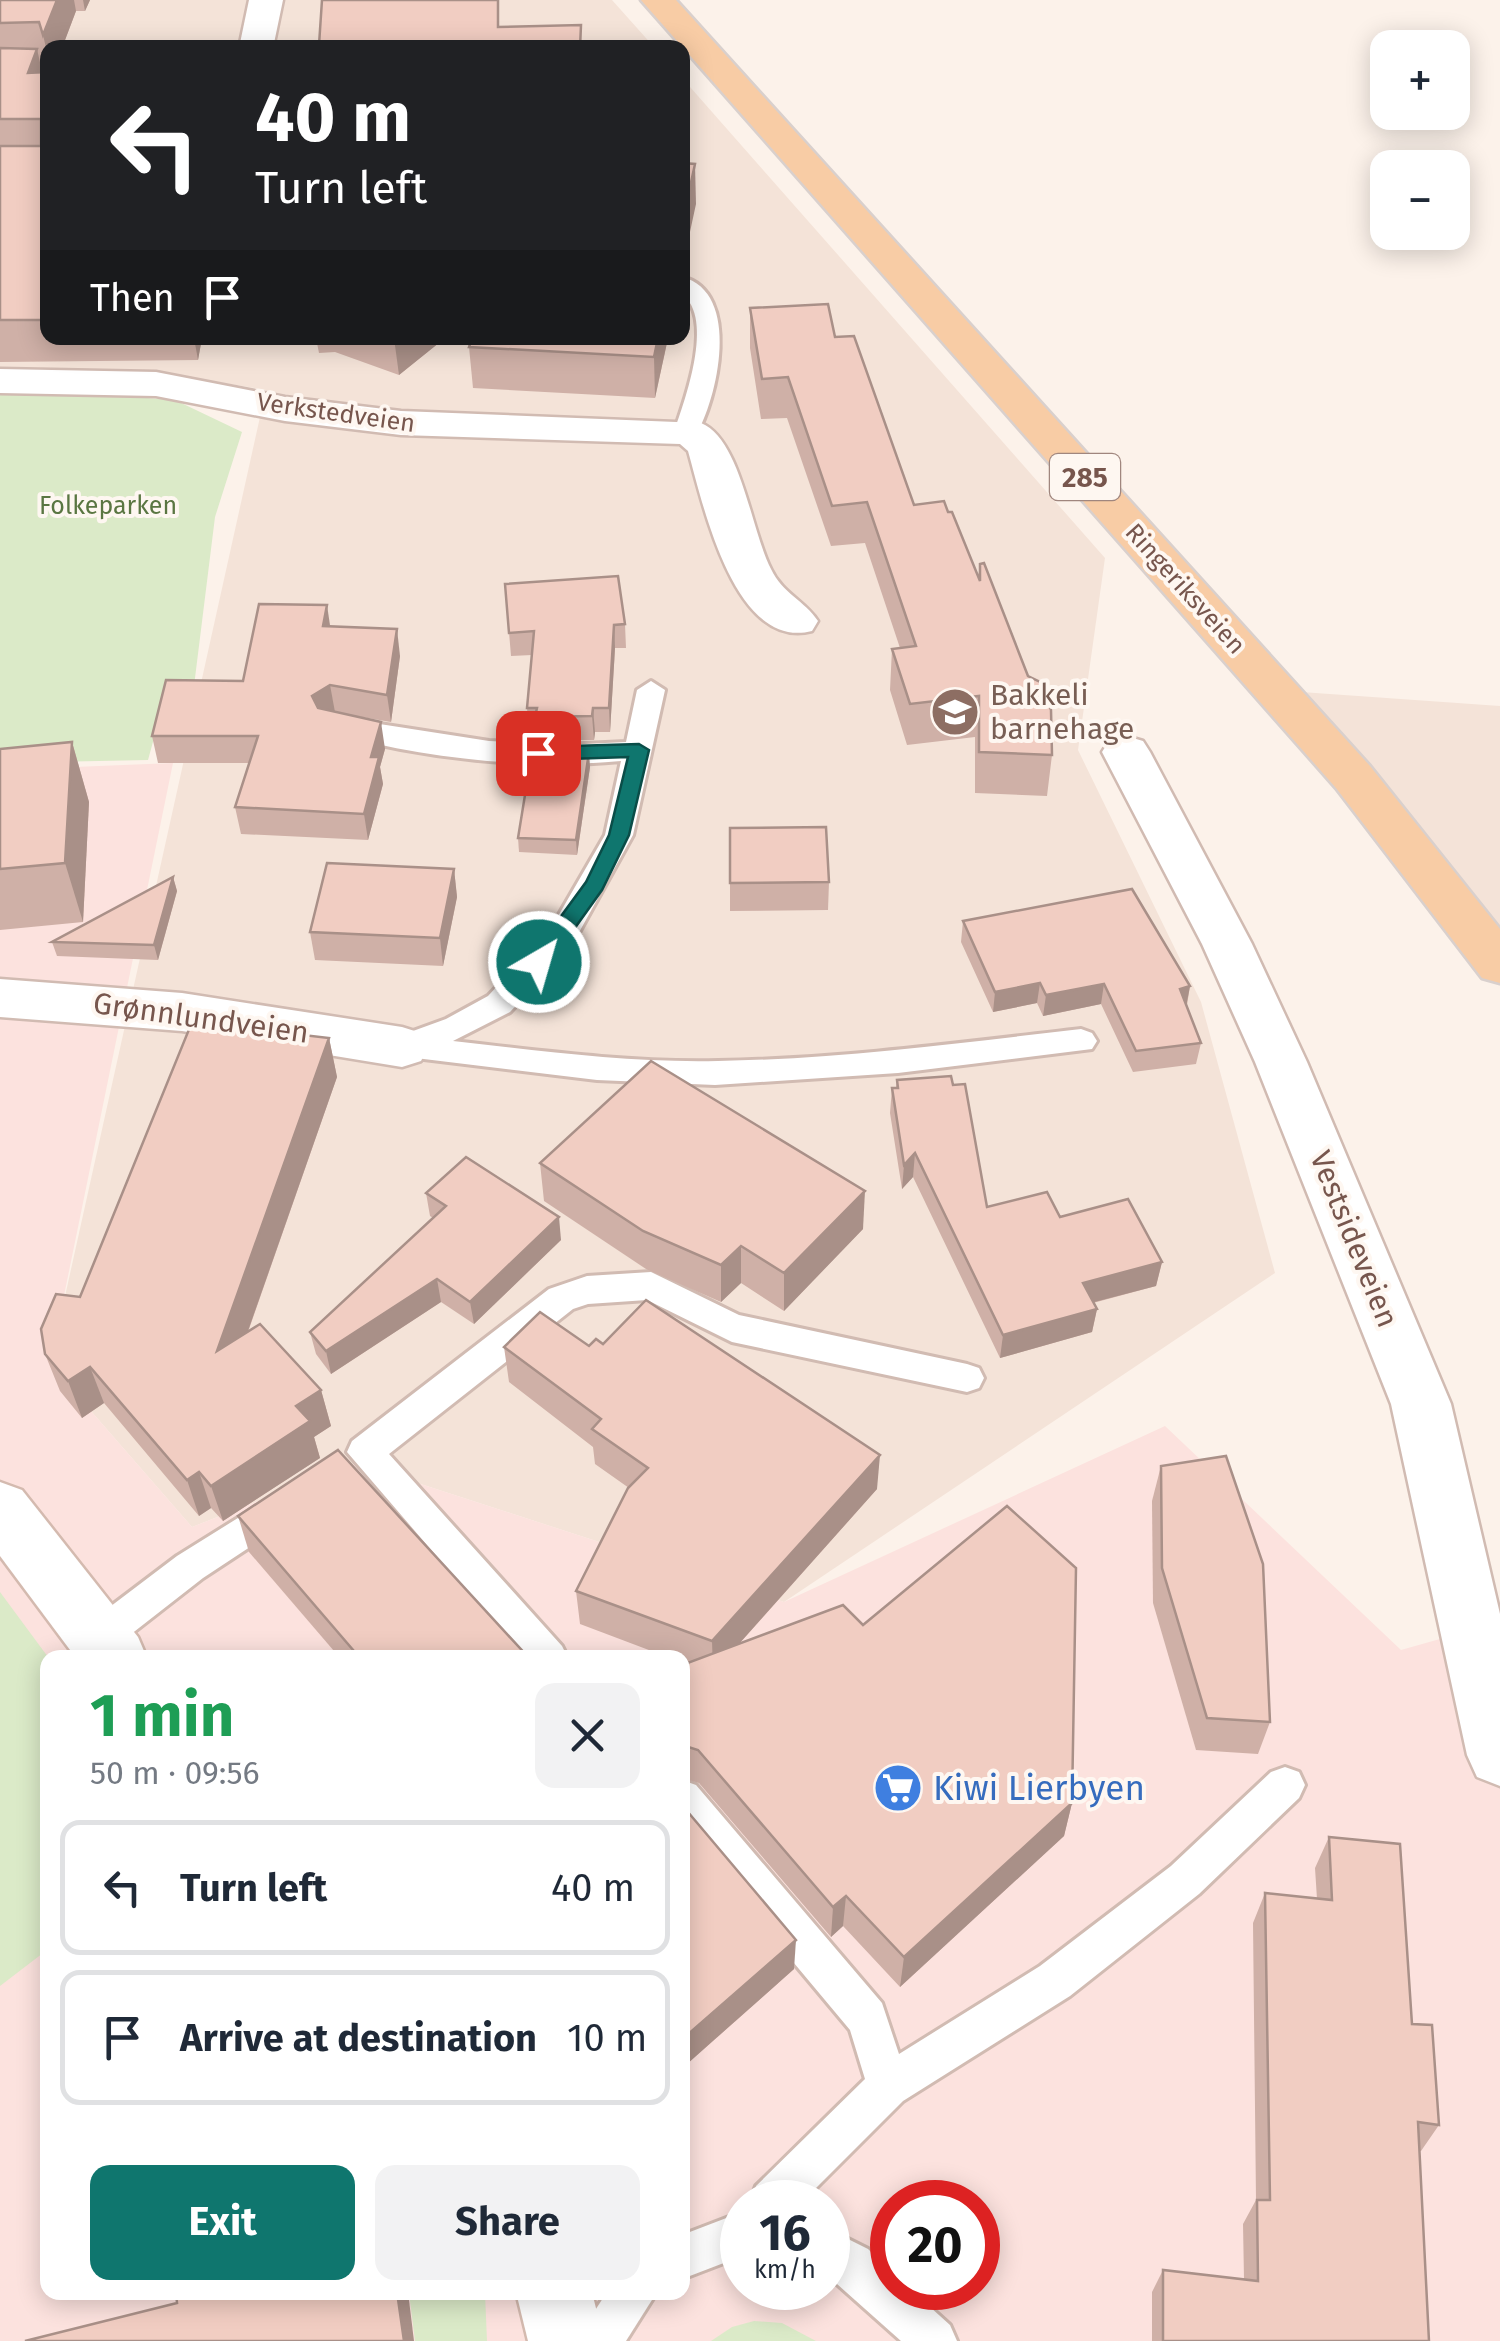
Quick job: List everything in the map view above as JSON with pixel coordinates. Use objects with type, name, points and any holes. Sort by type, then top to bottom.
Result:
[{"type":"main road","name":"Ringeriksveien","points":[[658,0],[1353,777],[1500,964]]},
{"type":"street","points":[[258,40],[266,0]]},
{"type":"street","name":"Verkstedveien","points":[[0,381],[156,384],[285,409],[402,424],[680,432]]},
{"type":"street","points":[[680,432],[699,437],[708,450],[740,547],[763,598],[774,611],[796,621]]},
{"type":"street","name":"Vestsideveien","points":[[1126,752],[1226,944],[1282,1062],[1421,1404],[1500,1755]]},
{"type":"street","name":"Grønnlundveien","points":[[0,998],[164,1010],[402,1047]]},
{"type":"street","points":[[0,1509],[107,1647]]},
{"type":"street","points":[[556,2300],[566,2341]]},
{"type":"lane","points":[[680,432],[706,352],[707,314],[700,298],[690,290]]},
{"type":"lane","points":[[402,1047],[457,1027],[499,1004],[561,936],[619,835],[651,690]]},
{"type":"lane","points":[[334,725],[440,746],[538,753],[639,750]]},
{"type":"lane","points":[[402,1047],[577,1067],[715,1072],[913,1059],[1081,1041]]},
{"type":"lane","points":[[107,1647],[190,1566],[339,1469],[561,1299],[602,1288],[651,1286],[732,1328],[966,1378]]},
{"type":"lane","points":[[339,1469],[540,1650]]},
{"type":"lane","points":[[794,2180],[888,2086],[1054,1981],[1185,1880],[1285,1785]]},
{"type":"lane","points":[[690,1808],[867,2018],[888,2086]]},
{"type":"lane","points":[[690,2254],[720,2242]]},
{"type":"lane","points":[[850,2264],[934,2341]]},
{"type":"lane","points":[[598,2341],[629,2300]]},
{"type":"shaded area","points":[[0,0],[612,0],[648,40],[40,40],[40,345],[690,345],[690,87],[1105,558],[1078,750],[1201,1002],[1275,1273],[784,1602],[356,1463],[192,1527],[50,1364],[266,390],[199,379],[0,378]]},
{"type":"shaded area","points":[[1273,690],[1500,706],[1500,965]]},
{"type":"shaded area","points":[[173,763],[50,1364],[192,1527],[356,1463],[784,1602],[1165,1426],[1401,1650],[1500,1622],[1500,2341],[0,2341],[0,770]]},
{"type":"green space","name":"Folkeparken","points":[[49,391],[175,400],[242,432],[215,517],[194,686],[163,705],[148,760],[0,763],[0,393]]},
{"type":"green space","points":[[0,1592],[43,1650],[40,1955],[0,1986]]},
{"type":"green space","points":[[410,2300],[485,2300],[487,2341],[415,2341]]},
{"type":"green space","points":[[754,2321],[782,2323],[816,2341],[711,2341],[732,2327]]},
{"type":"building","points":[[0,0],[57,0],[43,35],[39,22],[0,23]]},
{"type":"building","points":[[322,0],[498,0],[498,27],[581,25],[580,40],[319,40]]},
{"type":"building","points":[[0,48],[37,49],[28,73],[40,72],[40,119],[0,119]]},
{"type":"building","points":[[0,146],[40,146],[40,320],[0,320]]},
{"type":"building","points":[[828,304],[835,337],[854,336],[914,505],[944,501],[980,581],[980,564],[984,563],[1028,676],[1040,682],[1051,710],[1052,755],[979,752],[979,696],[910,704],[892,649],[916,646],[867,502],[832,506],[788,377],[762,379],[750,308]]},
{"type":"building","points":[[470,345],[657,345],[654,357]]},
{"type":"building","points":[[618,576],[625,624],[614,625],[609,708],[593,708],[592,716],[535,717],[537,708],[527,708],[534,631],[509,633],[505,584]]},
{"type":"building","points":[[259,604],[327,605],[323,626],[397,629],[387,695],[330,685],[312,696],[318,708],[381,722],[371,757],[379,757],[364,814],[235,807],[258,736],[152,736],[166,680],[243,681]]},
{"type":"building","points":[[72,742],[65,863],[0,869],[0,749]]},
{"type":"building","points":[[532,752],[589,752],[576,840],[518,838]]},
{"type":"building","points":[[826,827],[829,882],[730,883],[730,828]]},
{"type":"building","points":[[327,863],[454,869],[440,938],[310,932]]},
{"type":"building","points":[[173,877],[154,945],[52,942]]},
{"type":"building","points":[[1132,889],[1190,986],[1180,989],[1201,1043],[1136,1051],[1104,984],[1046,995],[1040,983],[995,992],[963,921]]},
{"type":"building","points":[[192,1022],[329,1038],[217,1351],[260,1324],[321,1390],[296,1406],[310,1421],[211,1486],[199,1472],[187,1480],[90,1367],[68,1381],[45,1354],[41,1329],[56,1294],[80,1297]]},
{"type":"building","points":[[651,1061],[865,1191],[784,1273],[741,1246],[721,1265],[643,1231],[540,1163]]},
{"type":"building","points":[[951,1076],[953,1085],[965,1084],[987,1207],[1047,1192],[1060,1217],[1128,1199],[1162,1262],[1083,1283],[1097,1309],[1003,1335],[915,1153],[904,1165],[892,1088],[898,1088],[897,1080]]},
{"type":"building","points":[[466,1157],[559,1217],[470,1302],[437,1279],[326,1351],[310,1332],[446,1206],[426,1193]]},
{"type":"building","points":[[646,1300],[880,1455],[712,1641],[576,1591],[628,1488],[648,1468],[592,1429],[601,1419],[504,1347],[540,1312],[589,1346],[596,1339],[603,1344]]},
{"type":"building","points":[[338,1450],[522,1650],[353,1650],[238,1516]]},
{"type":"building","points":[[1226,1456],[1263,1564],[1270,1722],[1207,1718],[1162,1568],[1161,1466]]},
{"type":"building","points":[[1007,1506],[1076,1568],[1072,1803],[904,1957],[846,1896],[833,1907],[698,1750],[690,1748],[690,1662],[843,1605],[863,1625]]},
{"type":"building","points":[[690,1814],[796,1940],[690,2033]]},
{"type":"building","points":[[1329,1837],[1400,1844],[1412,2024],[1432,2025],[1439,2125],[1418,2122],[1429,2341],[1163,2341],[1163,2270],[1258,2281],[1257,2200],[1270,2200],[1265,1893],[1332,1900]]},
{"type":"building","points":[[177,2300],[398,2300],[404,2341],[25,2341]]},
{"type":"place","name":"Bakkeli barnehage","points":[[955,712]]},
{"type":"place","name":"Kiwi Lierbyen","points":[[898,1788]]},
{"type":"route","points":[[538,753],[616,754],[639,750],[619,835],[594,884],[539,962]]}]
